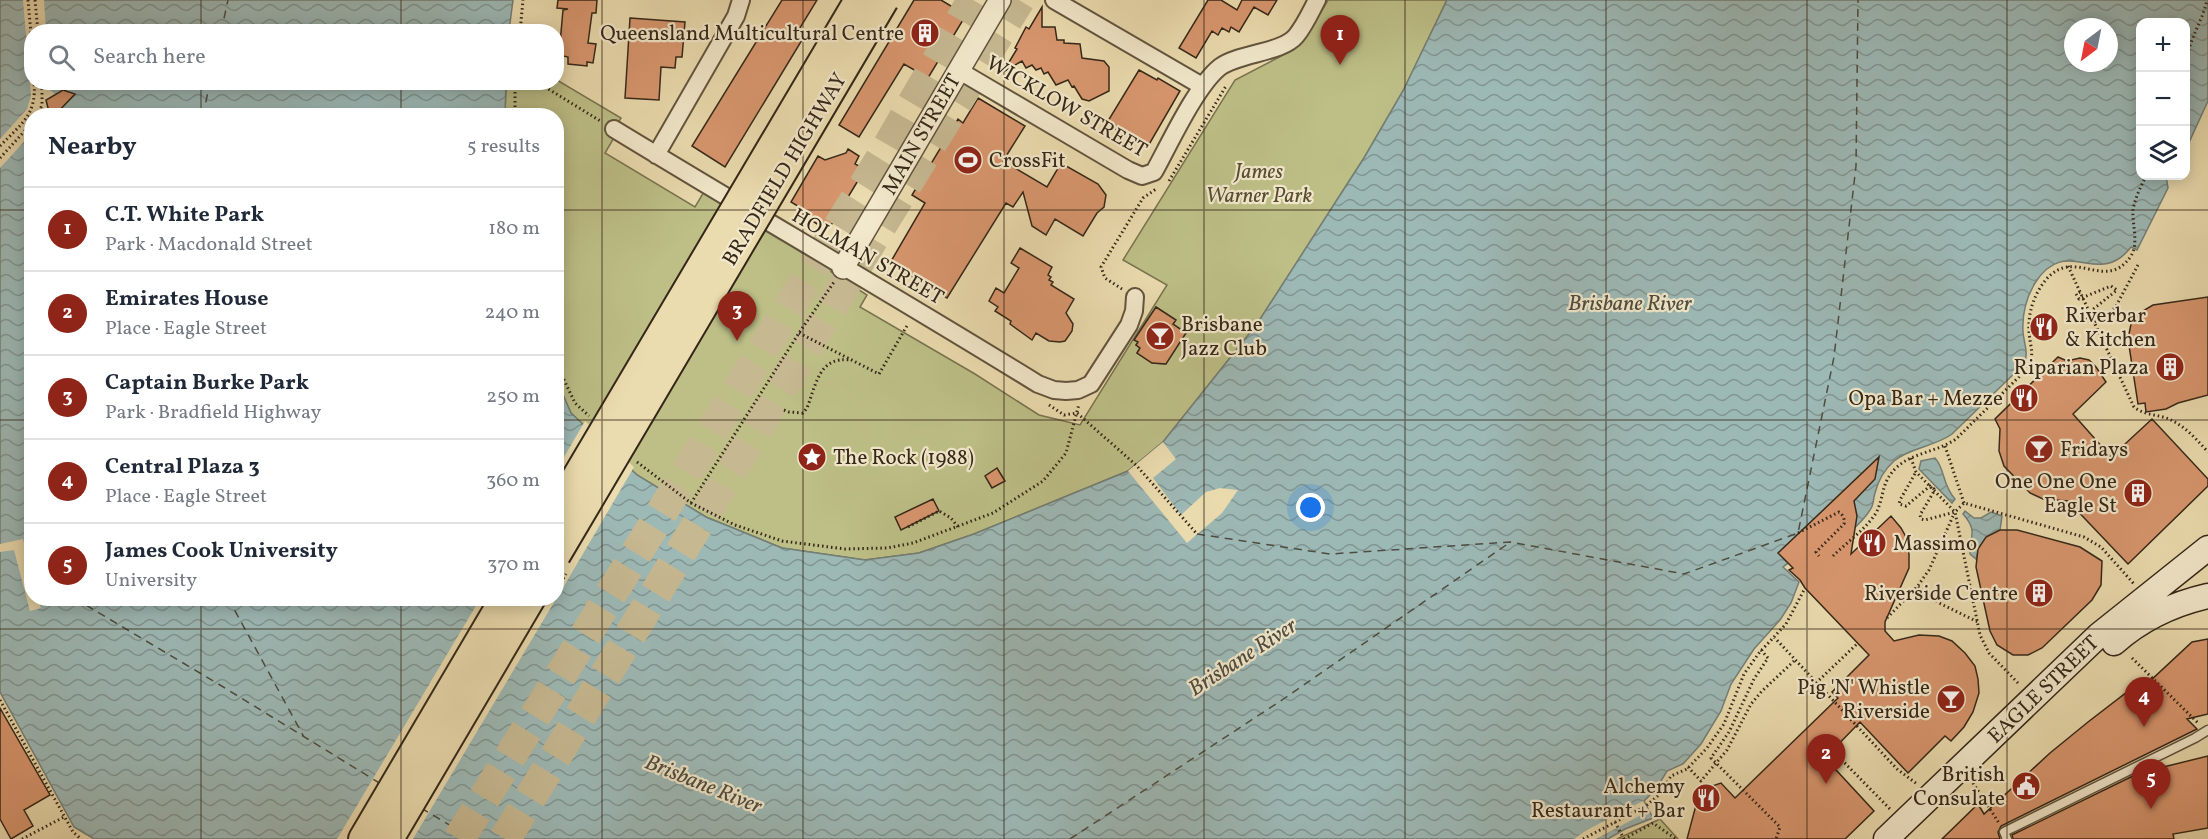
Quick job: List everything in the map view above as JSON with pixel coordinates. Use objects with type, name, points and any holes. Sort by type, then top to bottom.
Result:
[{"type":"highway","name":"BRADFIELD HIGHWAY","points":[[564,498],[859,0]]},
{"type":"highway","name":"BRADFIELD HIGHWAY","points":[[564,541],[884,0]]},
{"type":"highway","points":[[363,839],[500,606]]},
{"type":"highway","points":[[389,839],[526,606]]},
{"type":"main road","name":"EAGLE STREET","points":[[1887,839],[2092,642],[2146,598],[2205,560]]},
{"type":"main road","name":"EAGLE STREET","points":[[1908,839],[2121,637],[2159,613],[2208,596]]},
{"type":"street","points":[[656,155],[736,16],[741,0]]},
{"type":"street","name":"MAIN STREET","points":[[843,268],[1000,0]]},
{"type":"street","points":[[1054,0],[1202,86],[1229,62],[1278,47],[1295,37],[1317,0]]},
{"type":"street","name":"WICKLOW STREET","points":[[958,70],[1142,176],[1154,172],[1202,86]]},
{"type":"street","name":"HOLMAN STREET","points":[[614,129],[1038,384],[1054,390],[1084,388]]},
{"type":"street","points":[[1084,388],[1090,384],[1129,325],[1134,311],[1135,297]]},
{"type":"lane","points":[[2006,836],[2207,730]]},
{"type":"path","points":[[28,0],[30,24]]},
{"type":"path","points":[[36,0],[38,24]]},
{"type":"path","points":[[521,24],[524,0]]},
{"type":"path","points":[[2188,72],[2188,52],[2202,18],[2206,0]]},
{"type":"path","points":[[1135,297],[1105,278],[1101,267],[1104,259],[1143,198],[1173,177],[1229,81]]},
{"type":"path","points":[[33,108],[35,90]]},
{"type":"path","points":[[41,108],[42,90]]},
{"type":"path","points":[[515,108],[516,90]]},
{"type":"path","points":[[550,90],[614,129]]},
{"type":"path","points":[[0,146],[24,118]]},
{"type":"path","points":[[0,158],[24,132]]},
{"type":"path","points":[[1833,556],[1873,518],[1880,505],[1887,480],[1898,466],[1956,439],[2028,368],[2033,354],[2029,322],[2034,298],[2052,272],[2068,266],[2097,272],[2111,270],[2123,264],[2130,257],[2135,245],[2133,211],[2144,180]]},
{"type":"path","points":[[2068,266],[2134,407],[2145,414],[2168,418],[2184,427],[2208,452]]},
{"type":"path","points":[[2094,322],[2115,308],[2138,266]]},
{"type":"path","points":[[691,503],[843,268]]},
{"type":"path","points":[[2083,298],[2111,286],[2117,290],[2089,311]]},
{"type":"path","points":[[799,333],[879,374],[916,309]]},
{"type":"path","points":[[784,410],[803,413],[823,369],[839,359],[854,361]]},
{"type":"path","points":[[564,380],[575,403],[591,418]]},
{"type":"path","points":[[1038,384],[1047,404],[1055,410],[1064,415],[1077,413]]},
{"type":"path","points":[[632,458],[691,503],[735,525],[782,541],[845,549],[887,548],[913,543],[993,513],[1043,481],[1066,453],[1084,388]]},
{"type":"path","points":[[1077,413],[1136,465],[1197,534]]},
{"type":"path","points":[[1945,446],[1964,503]]},
{"type":"path","points":[[1911,458],[1916,472],[1955,512],[1980,635],[1989,653],[2018,683]]},
{"type":"path","points":[[1916,472],[1899,504],[1906,506],[1928,486],[1932,487]]},
{"type":"path","points":[[1932,487],[1933,493],[1920,514],[1921,519],[1955,512]]},
{"type":"path","points":[[1887,618],[1917,587],[1929,570],[1955,512],[1964,503]]},
{"type":"path","points":[[1964,503],[2084,537],[2101,547],[2146,598]]},
{"type":"path","points":[[908,526],[939,511],[951,518],[958,527]]},
{"type":"path","points":[[1798,534],[1839,512],[1843,516],[1842,527],[1816,552],[1820,556]]},
{"type":"path","points":[[1917,587],[1939,603],[1978,622]]},
{"type":"path","points":[[1583,839],[1646,806],[1661,793],[1671,776],[1688,767],[1707,748],[1724,724],[1744,674],[1761,650],[1786,624],[1804,588]]},
{"type":"path","points":[[1774,637],[1897,769],[1933,794]]},
{"type":"path","points":[[1816,683],[1858,643]]},
{"type":"path","points":[[1761,650],[1768,658],[1754,679],[1729,732],[1711,758],[1780,827],[1776,839]]},
{"type":"path","points":[[2132,657],[2190,716]]},
{"type":"path","points":[[1688,767],[1701,780],[1717,764],[1739,730],[1752,704],[1762,691],[1794,661]]},
{"type":"path","points":[[0,700],[64,817],[73,832],[81,839]]},
{"type":"path","points":[[1832,750],[1893,813]]},
{"type":"path","points":[[1971,779],[2006,836]]},
{"type":"path","points":[[22,839],[64,817]]},
{"type":"path","points":[[1615,822],[1624,839],[1653,823],[1676,839]]},
{"type":"green space","name":"James Warner Park","points":[[1328,0],[1447,0],[1403,91],[1364,158],[1257,324],[1163,442],[1128,471],[974,534],[919,553],[865,560],[782,548],[706,517],[637,475],[571,413],[564,398],[564,108],[505,108],[506,90],[564,90],[564,84],[621,118],[614,129],[615,136],[605,153],[695,207],[705,190],[867,295],[860,307],[975,374],[1039,415],[1080,425],[1167,285],[1123,260],[1235,80],[1293,50],[1304,40]],"holes":[[[1156,307],[1175,321],[1173,324],[1186,333],[1165,364],[1152,363],[1137,353],[1140,348],[1134,339]]]},
{"type":"green space","points":[[1660,819],[1678,839],[1617,839]]},
{"type":"water","name":"Brisbane River","points":[[0,0],[513,0],[510,24],[24,24],[24,90],[506,90],[505,108],[24,108],[24,606],[564,606],[564,397],[571,413],[637,475],[706,517],[782,548],[865,560],[919,553],[974,534],[1128,471],[1163,442],[1257,324],[1364,158],[1403,91],[1447,0],[2208,0],[2208,101],[2190,140],[2190,18],[2136,18],[2136,180],[2167,180],[2168,188],[2137,250],[2131,247],[2119,259],[2107,264],[2059,262],[2047,269],[2035,283],[2025,307],[2024,364],[1952,434],[1894,461],[1880,480],[1867,515],[1839,542],[1828,550],[1795,560],[1783,567],[1799,582],[1791,603],[1780,620],[1754,649],[1731,684],[1721,711],[1701,744],[1683,764],[1667,771],[1656,789],[1644,801],[1653,818],[1625,829],[1608,839],[94,839],[74,827],[0,692]]},
{"type":"water","points":[[1935,458],[1955,499],[1952,503],[1919,469],[1921,461]]},
{"type":"water","points":[[1965,511],[1974,518],[1981,518],[1991,512],[2002,516],[2000,530],[1984,541],[1976,559],[1970,554],[1972,529],[1963,514]]},
{"type":"pier","points":[[23,0],[44,0],[46,24],[25,24]]},
{"type":"pier","points":[[30,90],[50,90],[55,94],[63,90],[75,94],[61,108],[27,108]]},
{"type":"pier","points":[[24,112],[24,142],[0,168],[0,139]]},
{"type":"pier","points":[[585,421],[634,467],[564,586],[564,457]]},
{"type":"pier","points":[[1163,442],[1176,459],[1153,478],[1181,515],[1206,492],[1220,488],[1238,490],[1222,513],[1187,543],[1128,471]]},
{"type":"pier","points":[[23,539],[24,588],[14,550],[0,552],[0,544]]},
{"type":"pier","points":[[29,606],[40,606],[41,608],[30,611]]},
{"type":"pier","points":[[476,606],[552,606],[413,839],[337,839]]},
{"type":"pier","points":[[1643,801],[1649,811],[1596,839],[1574,839],[1585,831]]},
{"type":"building","points":[[558,0],[597,0],[596,13],[592,13],[588,43],[596,44],[593,63],[587,62],[587,66],[568,64],[568,57],[564,56],[564,24],[562,24],[563,10],[568,9],[557,8]]},
{"type":"building","points":[[782,0],[817,0],[795,36],[802,40],[725,167],[692,146]]},
{"type":"building","name":"Queensland Multicultural Centre","points":[[914,0],[941,0],[966,15],[928,78],[904,64],[859,137],[839,125]]},
{"type":"building","points":[[1208,0],[1221,0],[1237,10],[1242,0],[1277,0],[1268,15],[1254,7],[1239,32],[1231,27],[1229,32],[1222,28],[1218,35],[1212,31],[1196,58],[1179,48]]},
{"type":"building","points":[[1042,7],[1042,27],[1055,27],[1057,40],[1080,44],[1082,58],[1104,61],[1109,67],[1109,91],[1089,101],[1082,99],[1068,80],[1056,85],[1048,72],[1044,74],[1041,68],[1036,70],[1032,65],[1026,68],[1022,61],[1003,72],[1017,49],[1015,48],[1026,27],[1029,29]]},
{"type":"building","points":[[630,18],[685,22],[682,57],[676,57],[675,68],[661,67],[659,100],[625,98]]},
{"type":"building","points":[[1139,70],[1180,91],[1147,148],[1115,129],[1116,126],[1108,121]]},
{"type":"building","points":[[63,90],[75,94],[62,108],[48,108],[46,100]]},
{"type":"building","points":[[978,98],[1025,126],[1003,161],[1047,187],[1061,163],[1098,184],[1106,195],[1104,207],[1097,213],[1083,236],[1055,219],[1046,235],[1032,226],[1023,192],[1013,207],[1006,203],[947,298],[890,263],[925,203],[912,195],[958,119],[963,123]]},
{"type":"building","points":[[848,149],[859,156],[855,164],[865,169],[830,227],[819,220],[817,224],[803,215],[806,211],[791,202],[818,156],[825,160],[846,153]]},
{"type":"building","points":[[1020,248],[1052,267],[1048,275],[1051,277],[1049,280],[1053,282],[1051,285],[1074,299],[1066,313],[1073,324],[1072,331],[1065,341],[1049,341],[1036,333],[1032,340],[1010,324],[1011,321],[995,311],[998,307],[989,301],[996,288],[1004,293],[1019,268],[1011,263]]},
{"type":"building","name":"Riparian Plaza","points":[[2208,297],[2208,395],[2178,403],[2166,409],[2146,412],[2145,403],[2138,404],[2128,339],[2131,324],[2141,312],[2153,305]]},
{"type":"building","name":"Brisbane Jazz Club","points":[[1156,307],[1176,320],[1173,324],[1186,333],[1166,364],[1152,363],[1137,353],[1140,348],[1136,345],[1138,342],[1134,340]]},
{"type":"building","points":[[2058,357],[2067,361],[2080,358],[2089,360],[2106,382],[2073,414],[2111,457],[2152,419],[2208,479],[2208,486],[2128,564],[2068,501],[2043,499],[2030,493],[2004,466],[1999,451],[2000,429],[1995,419]]},
{"type":"building","points":[[1879,457],[1875,479],[1854,501],[1857,516],[1851,554],[1891,516],[1901,528],[1906,537],[1909,568],[1885,622],[1885,631],[1894,641],[1919,635],[1939,636],[1952,641],[1975,666],[1979,693],[1973,712],[1964,727],[1951,741],[1945,736],[1908,773],[1860,722],[1825,758],[1874,811],[1845,839],[1687,839],[1700,790],[1721,783],[1735,798],[1838,698],[1832,692],[1869,655],[1805,588],[1789,570],[1793,568],[1778,553]]},
{"type":"building","points":[[997,468],[1005,481],[992,488],[985,476]]},
{"type":"building","points":[[933,499],[939,511],[901,530],[895,517]]},
{"type":"building","name":"Riverside Centre","points":[[2000,530],[2017,530],[2080,547],[2102,561],[2101,585],[2092,600],[2042,648],[2028,655],[2013,655],[1997,645],[1990,631],[1976,567],[1978,549],[1986,537]]},
{"type":"building","points":[[2208,639],[2208,714],[2187,719],[2197,729],[2001,826],[1998,832],[2000,839],[1942,839],[1978,804],[1984,814],[2050,753],[2131,689],[2150,681],[2192,642]]},
{"type":"building","points":[[0,708],[50,795],[24,810],[33,826],[11,839],[0,819]]},
{"type":"building","points":[[2208,756],[2208,828],[2173,834],[2174,839],[2013,839],[2012,835],[2139,773]]},
{"type":"ferry route","points":[[223,24],[228,0]]},
{"type":"ferry route","points":[[1197,534],[1330,554],[1510,542],[1684,574],[1798,533],[1834,357],[1856,166],[1858,0]]},
{"type":"ferry route","points":[[205,108],[208,90]]},
{"type":"ferry route","points":[[1070,839],[1282,700],[1509,543]]},
{"type":"ferry route","points":[[87,606],[381,784]]},
{"type":"ferry route","points":[[232,606],[304,737]]},
{"type":"ferry route","points":[[421,808],[473,839]]},
{"type":"tunnel","points":[[459,839],[881,159],[973,0]]},
{"type":"tunnel","points":[[505,839],[1019,0]]},
{"type":"place","name":"Queensland Multicultural Centre","points":[[925,33]]},
{"type":"place","name":"C.T. White Park","points":[[1340,65]]},
{"type":"place","name":"CrossFit","points":[[968,160]]},
{"type":"place","name":"Riverbar & Kitchen","points":[[2044,327]]},
{"type":"place","name":"Brisbane Jazz Club","points":[[1160,336]]},
{"type":"place","name":"Captain Burke Park","points":[[737,341]]},
{"type":"place","name":"Riparian Plaza","points":[[2170,367]]},
{"type":"place","name":"Opa Bar + Mezze","points":[[2024,398]]},
{"type":"place","name":"Fridays","points":[[2039,449]]},
{"type":"place","name":"The Rock (1988)","points":[[812,457]]},
{"type":"place","name":"One One One Eagle St","points":[[2138,493]]},
{"type":"place","name":"Massimo","points":[[1872,543]]},
{"type":"place","name":"Riverside Centre","points":[[2039,593]]},
{"type":"place","name":"Pig 'N' Whistle Riverside","points":[[1951,699]]},
{"type":"place","name":"Central Plaza 3","points":[[2144,727]]},
{"type":"place","name":"Emirates House","points":[[1826,784]]},
{"type":"place","name":"British Consulate","points":[[2026,786]]},
{"type":"place","name":"Alchemy Restaurant + Bar","points":[[1706,798]]},
{"type":"place","name":"James Cook University","points":[[2151,809]]}]
